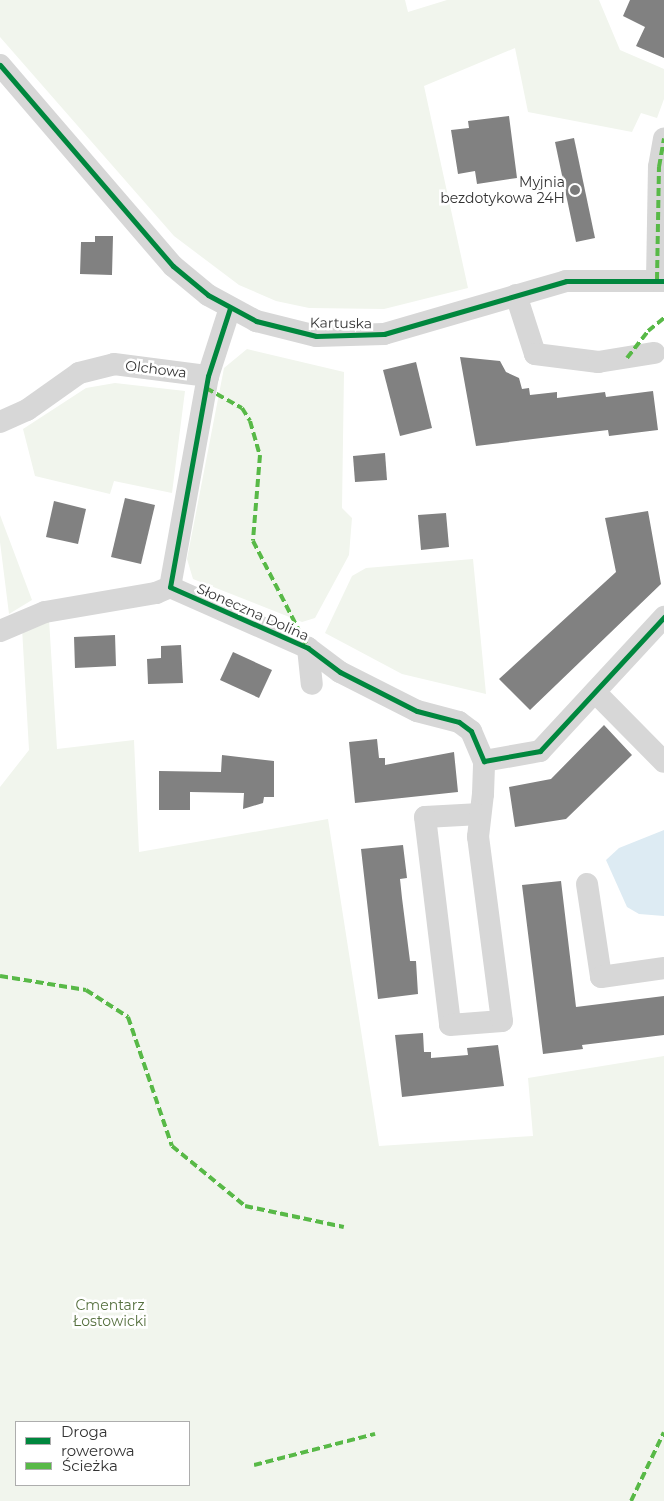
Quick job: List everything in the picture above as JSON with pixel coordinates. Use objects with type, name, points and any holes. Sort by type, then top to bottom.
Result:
[{"type":"street","name":"Kartuska","points":[[0,65],[156,249],[189,280],[230,308],[286,330],[350,337],[418,327],[516,295],[575,280],[661,280]]},
{"type":"street","points":[[661,280],[659,167],[664,138]]},
{"type":"street","points":[[516,295],[535,354],[598,362],[654,353]]},
{"type":"street","points":[[0,631],[45,612],[156,593],[170,587],[208,376],[230,308]]},
{"type":"street","name":"Olchowa","points":[[0,422],[27,410],[79,373],[114,364],[208,376]]},
{"type":"street","name":"Słoneczna Dolina","points":[[170,587],[308,648],[340,672],[417,711],[459,722],[471,732],[484,761]]},
{"type":"street","points":[[480,814],[425,817],[450,1025],[502,1021],[478,836],[480,814],[484,761],[540,751],[664,617]]},
{"type":"street","points":[[308,648],[312,684]]},
{"type":"street","points":[[595,692],[664,762]]},
{"type":"street","points":[[587,884],[601,977],[664,968]]},
{"type":"green space","points":[[0,0],[405,0],[408,12],[447,0],[599,0],[620,50],[664,69],[664,99],[657,118],[641,113],[632,132],[528,112],[515,48],[424,86],[468,288],[384,309],[309,308],[276,301],[239,285],[174,236],[0,37]]},
{"type":"green space","points":[[247,349],[344,372],[342,508],[352,518],[349,555],[315,618],[302,622],[193,579],[187,559],[224,368]]},
{"type":"green space","points":[[115,383],[185,391],[172,493],[114,481],[110,494],[35,476],[23,429],[86,388]]},
{"type":"green space","points":[[0,515],[32,600],[9,614],[0,542]]},
{"type":"green space","points":[[473,559],[486,694],[402,674],[325,633],[352,576],[366,568]]},
{"type":"green space","name":"Cmentarz Łostowicki","points":[[49,619],[57,749],[134,740],[139,852],[328,819],[379,1146],[533,1136],[528,1078],[664,1056],[664,1501],[0,1501],[0,787],[29,750],[22,628]]},
{"type":"shaded area","points":[[664,830],[664,916],[639,914],[627,907],[606,860],[619,848]]},
{"type":"building","points":[[630,0],[664,0],[664,58],[636,46],[645,27],[623,16]]},
{"type":"building","points":[[509,116],[517,178],[477,184],[475,171],[458,174],[451,130],[469,128],[468,121]]},
{"type":"building","name":"Myjnia bezdotykowa 24H","points":[[574,138],[595,238],[576,242],[555,142]]},
{"type":"building","points":[[95,236],[113,236],[112,275],[80,274],[81,242],[95,242]]},
{"type":"building","points":[[460,357],[500,361],[506,372],[519,378],[522,389],[529,388],[530,395],[557,392],[557,398],[605,392],[606,397],[653,391],[658,430],[609,436],[608,430],[476,446]]},
{"type":"building","points":[[416,362],[432,428],[400,436],[383,370]]},
{"type":"building","points":[[385,453],[387,480],[355,482],[353,456]]},
{"type":"building","points":[[125,498],[155,505],[141,564],[111,557]]},
{"type":"building","points":[[54,501],[86,509],[78,544],[46,537]]},
{"type":"building","points":[[648,511],[661,584],[530,710],[499,679],[616,572],[605,518]]},
{"type":"building","points":[[446,513],[449,547],[421,550],[418,515]]},
{"type":"building","points":[[115,635],[116,666],[75,668],[74,637]]},
{"type":"building","points":[[181,645],[183,683],[148,684],[147,659],[161,658],[161,646]]},
{"type":"building","points":[[233,652],[272,670],[259,698],[220,680]]},
{"type":"building","points":[[604,725],[632,755],[566,819],[515,827],[509,787],[551,779]]},
{"type":"building","points":[[377,739],[379,758],[385,758],[385,765],[454,752],[458,792],[355,803],[349,742]]},
{"type":"building","points":[[222,755],[274,761],[274,797],[264,797],[263,803],[243,809],[244,793],[190,792],[190,810],[159,810],[159,771],[221,772]]},
{"type":"building","points":[[403,845],[407,878],[400,879],[410,961],[416,961],[418,994],[378,999],[361,849]]},
{"type":"building","points":[[561,881],[576,1007],[664,996],[664,1035],[582,1045],[583,1049],[543,1054],[522,885]]},
{"type":"building","points":[[423,1033],[424,1052],[431,1052],[431,1058],[468,1055],[467,1048],[498,1045],[504,1086],[402,1097],[395,1035]]},
{"type":"marked path","points":[[657,280],[659,167],[664,138]]},
{"type":"marked path","points":[[627,358],[648,331],[664,318]]},
{"type":"marked path","points":[[206,388],[242,408],[250,421],[260,455],[253,541],[308,648]]},
{"type":"marked path","points":[[0,976],[86,990],[128,1017],[172,1146],[245,1206],[344,1227]]},
{"type":"marked path","points":[[631,1501],[664,1432]]},
{"type":"marked path","points":[[254,1465],[375,1434]]},
{"type":"cycle path","points":[[0,65],[173,266],[208,295],[256,321],[316,336],[384,334],[566,281],[664,281]]},
{"type":"cycle path","points":[[230,308],[208,376],[170,587],[308,648],[340,672],[417,711],[459,722],[471,731],[484,761],[540,751],[664,617]]},
{"type":"place","name":"Myjnia bezdotykowa 24H","points":[[575,190]]}]
